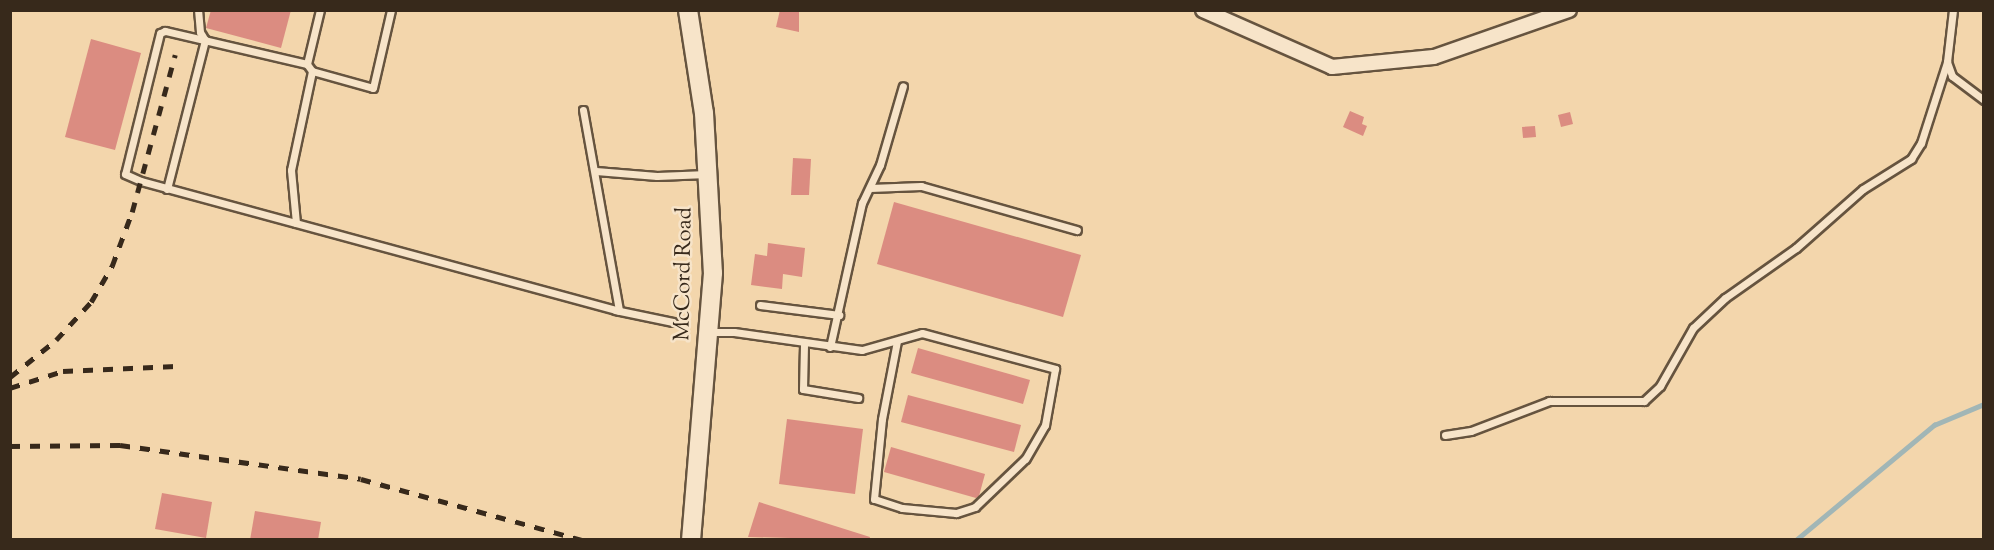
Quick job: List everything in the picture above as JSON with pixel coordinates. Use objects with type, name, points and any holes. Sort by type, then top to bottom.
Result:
[{"type":"street","name":"McCord Road","points":[[688,10],[704,113],[713,261],[691,540]]},
{"type":"street","points":[[1203,10],[1332,67],[1434,57],[1569,10]]},
{"type":"lane","points":[[166,189],[205,40],[200,32],[198,10]]},
{"type":"lane","points":[[307,64],[320,10]]},
{"type":"lane","points":[[391,10],[373,88],[363,88],[312,71],[307,64],[165,30],[156,47],[124,168],[125,174],[166,189],[619,311],[673,322]]},
{"type":"lane","points":[[1445,435],[1471,431],[1550,401],[1644,401],[1660,386],[1693,328],[1725,298],[1796,248],[1863,189],[1911,159],[1921,143],[1947,62],[1953,10]]},
{"type":"lane","points":[[1947,62],[1952,76],[1983,100]]},
{"type":"lane","points":[[296,223],[291,170],[312,71]]},
{"type":"lane","points":[[830,347],[839,315],[862,202],[870,188],[903,86]]},
{"type":"lane","points":[[583,110],[589,156],[596,171],[619,311]]},
{"type":"lane","points":[[596,171],[657,176],[708,174]]},
{"type":"lane","points":[[870,188],[921,186],[1077,230]]},
{"type":"lane","points":[[760,305],[839,315]]},
{"type":"lane","points":[[709,333],[734,332],[804,345],[862,350],[922,333],[1055,369],[1045,425],[1025,459],[975,507],[956,513],[902,508],[874,498],[882,420],[897,341]]},
{"type":"lane","points":[[804,345],[802,389],[858,398]]},
{"type":"building","points":[[211,10],[291,10],[281,48],[206,28]]},
{"type":"building","points":[[780,10],[799,10],[799,32],[776,27]]},
{"type":"building","points":[[91,39],[141,53],[115,150],[65,137]]},
{"type":"building","points":[[1350,111],[1364,117],[1362,124],[1367,126],[1363,136],[1343,127]]},
{"type":"building","points":[[1570,112],[1573,124],[1561,127],[1558,115]]},
{"type":"building","points":[[1535,126],[1536,137],[1523,138],[1522,127]]},
{"type":"building","points":[[793,158],[811,159],[809,195],[791,195]]},
{"type":"building","points":[[894,202],[1081,255],[1063,317],[877,264]]},
{"type":"building","points":[[768,243],[805,248],[802,277],[783,274],[782,289],[751,285],[755,254],[767,256]]},
{"type":"building","points":[[918,348],[1030,380],[1023,404],[911,373]]},
{"type":"building","points":[[908,395],[1021,425],[1014,452],[901,422]]},
{"type":"building","points":[[787,419],[863,429],[855,494],[779,484]]},
{"type":"building","points":[[891,447],[985,474],[979,496],[976,498],[884,472]]},
{"type":"building","points":[[162,493],[212,502],[206,538],[155,529]]},
{"type":"building","points":[[759,502],[870,537],[869,540],[748,537]]},
{"type":"building","points":[[255,511],[321,522],[318,540],[250,540]]},
{"type":"waterway","points":[[1796,540],[1934,425],[1984,404]]},
{"type":"railway","points":[[10,377],[56,340],[91,302],[112,266],[132,212],[175,55]]},
{"type":"railway","points":[[10,388],[63,371],[176,366]]},
{"type":"railway","points":[[10,446],[120,445],[361,479],[582,540]]}]
